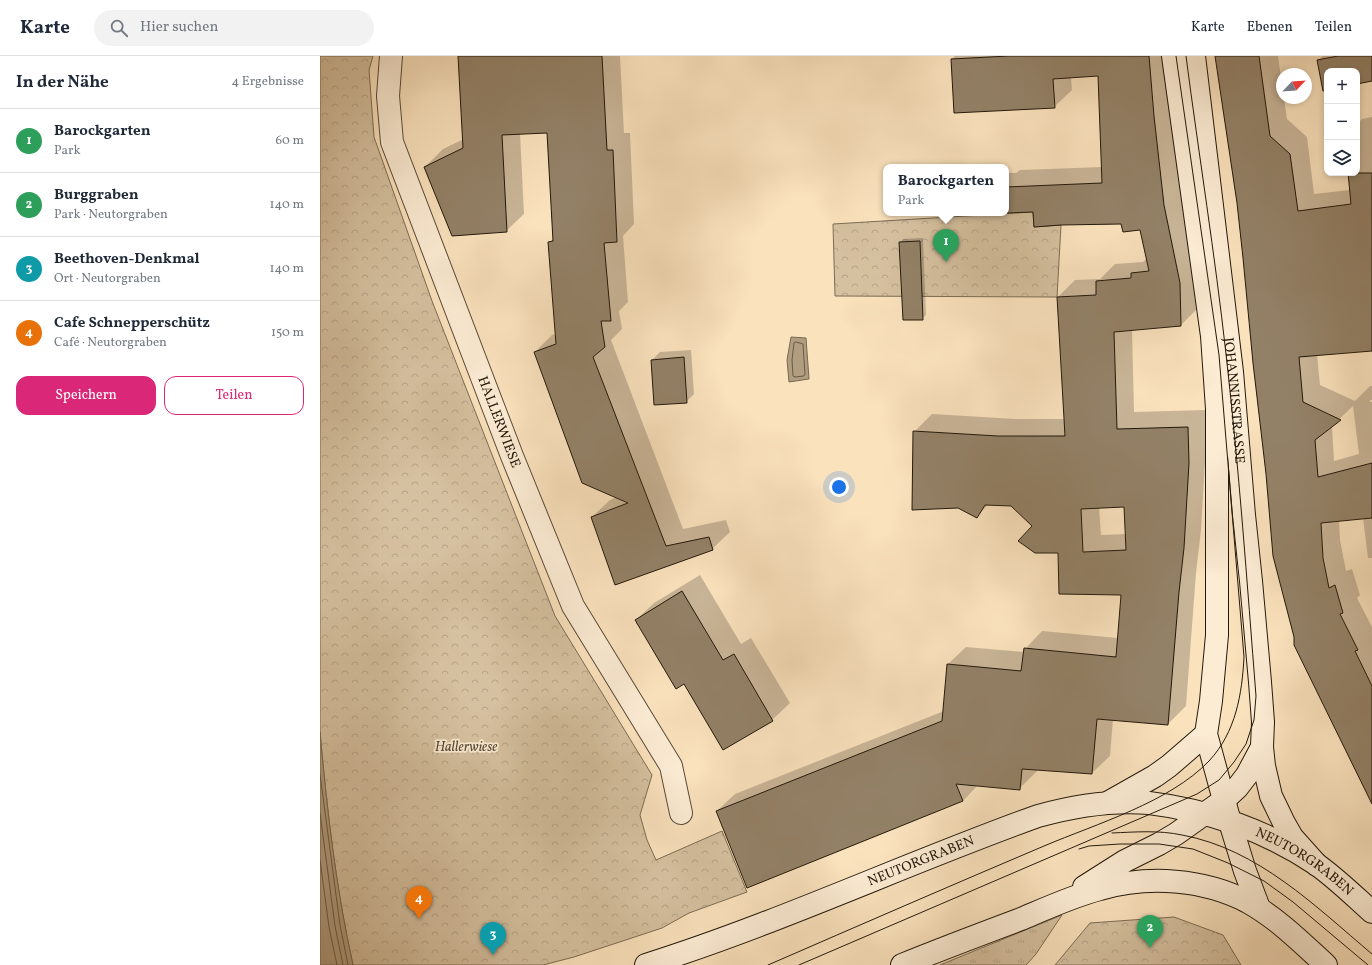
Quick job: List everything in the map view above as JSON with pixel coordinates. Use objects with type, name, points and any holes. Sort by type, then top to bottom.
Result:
[{"type":"main road","name":"HALLERWIESE","points":[[392,56],[388,96],[392,142],[498,419],[573,606],[671,766],[681,813]]},
{"type":"main road","name":"JOHANNISSTRASSE","points":[[1174,56],[1212,336],[1217,409],[1216,635],[1211,701],[1206,734],[1230,822]]},
{"type":"main road","name":"JOHANNISSTRASSE","points":[[1194,56],[1232,372],[1260,682],[1263,722],[1262,747],[1267,783],[1271,796],[1292,837],[1316,865]]},
{"type":"main road","points":[[1108,803],[1169,766],[1206,734]]},
{"type":"main road","name":"JOHANNISSTRASSE","points":[[1205,814],[1237,788],[1247,775],[1262,747]]},
{"type":"main road","name":"NEUTORGRABEN","points":[[646,965],[681,954],[773,920],[1038,816],[1069,808],[1108,803],[1148,803],[1168,806],[1205,814],[1252,830],[1274,840],[1316,865],[1336,879],[1372,912]]},
{"type":"main road","points":[[1054,906],[1125,861],[1159,844],[1205,814]]},
{"type":"main road","name":"NEUTORGRABEN","points":[[1230,822],[1245,871],[1259,908]]},
{"type":"main road","points":[[902,965],[1102,888],[1129,883],[1152,881],[1179,882],[1210,888],[1239,898],[1259,908],[1326,965]]},
{"type":"green space","name":"Hallerwiese","points":[[320,56],[373,56],[369,70],[374,137],[432,301],[555,616],[652,775],[640,815],[647,840],[656,860],[722,831],[747,892],[689,913],[662,928],[574,957],[543,965],[353,965],[333,849],[320,732]]},
{"type":"green space","points":[[1033,212],[1034,227],[1061,225],[1057,297],[835,296],[833,224],[966,216],[1009,216],[1009,213]]},
{"type":"green space","points":[[1062,915],[1036,954],[1026,965],[940,965]]},
{"type":"green space","points":[[1174,917],[1223,935],[1241,965],[1055,965],[1090,923]]},
{"type":"water","points":[[791,337],[806,338],[809,379],[789,382],[787,360]]},
{"type":"water","points":[[320,732],[333,849],[353,965],[320,965]]},
{"type":"building","points":[[458,56],[602,56],[607,150],[613,150],[617,242],[604,243],[611,321],[601,321],[605,347],[593,357],[666,546],[709,537],[713,550],[615,585],[591,517],[628,503],[582,483],[534,352],[556,344],[548,242],[553,241],[547,133],[502,135],[507,232],[452,236],[424,167],[463,148]]},
{"type":"building","points":[[1009,56],[1149,56],[1164,205],[1180,283],[1181,326],[1114,332],[1117,429],[1188,427],[1189,463],[1184,548],[1168,725],[1097,719],[1092,774],[1022,769],[1020,790],[956,784],[963,801],[747,888],[716,811],[942,721],[947,664],[1021,671],[1024,648],[1116,657],[1121,595],[1059,594],[1058,553],[1035,553],[1018,541],[1032,526],[1011,506],[985,505],[977,518],[958,508],[912,510],[913,431],[998,436],[1065,436],[1057,297],[1096,295],[1096,281],[1131,278],[1131,273],[1149,271],[1140,230],[1123,232],[1121,224],[1034,227],[1033,212],[1009,213],[1009,187],[1102,183],[1098,76],[1053,79],[1055,108],[954,113],[951,59]],"holes":[[[1124,507],[1126,550],[1083,552],[1081,509]]]},
{"type":"building","points":[[1215,56],[1259,56],[1270,136],[1290,154],[1298,211],[1351,204],[1348,176],[1360,176],[1360,173],[1372,173],[1372,351],[1299,357],[1303,402],[1341,420],[1315,440],[1318,477],[1372,463],[1372,518],[1321,523],[1323,558],[1329,588],[1335,585],[1343,613],[1340,614],[1358,650],[1355,651],[1372,686],[1372,804],[1294,645],[1294,637],[1273,556],[1266,474],[1237,203]]},
{"type":"building","points":[[1338,56],[1372,56],[1372,81],[1360,83],[1360,68],[1324,68],[1323,91],[1317,60]]},
{"type":"building","points":[[920,241],[923,320],[903,320],[899,242]]},
{"type":"building","points":[[684,357],[687,403],[654,405],[651,360]]},
{"type":"building","points":[[682,591],[723,660],[734,654],[773,721],[723,750],[684,684],[676,689],[635,620]]},
{"type":"tram line","points":[[768,965],[940,890],[1131,811],[1153,800],[1193,776],[1209,761],[1226,738],[1236,712],[1239,699],[1244,657],[1219,355],[1176,56]]},
{"type":"tram line","points":[[799,965],[1197,794],[1219,780],[1234,762],[1246,744],[1254,720],[1256,696],[1239,482],[1222,317],[1186,56]]},
{"type":"tram line","points":[[1112,833],[1173,833],[1210,842],[1236,853],[1260,866],[1307,899],[1372,954]]},
{"type":"tram line","points":[[1079,849],[1089,846],[1120,844],[1159,844],[1193,849],[1228,863],[1264,881],[1293,902],[1368,965]]},
{"type":"place","name":"Barockgarten","points":[[946,262]]},
{"type":"place","name":"Cafe Schnepperschütz","points":[[419,919]]},
{"type":"place","name":"Burggraben","points":[[1150,948]]},
{"type":"place","name":"Beethoven-Denkmal","points":[[493,955]]}]
